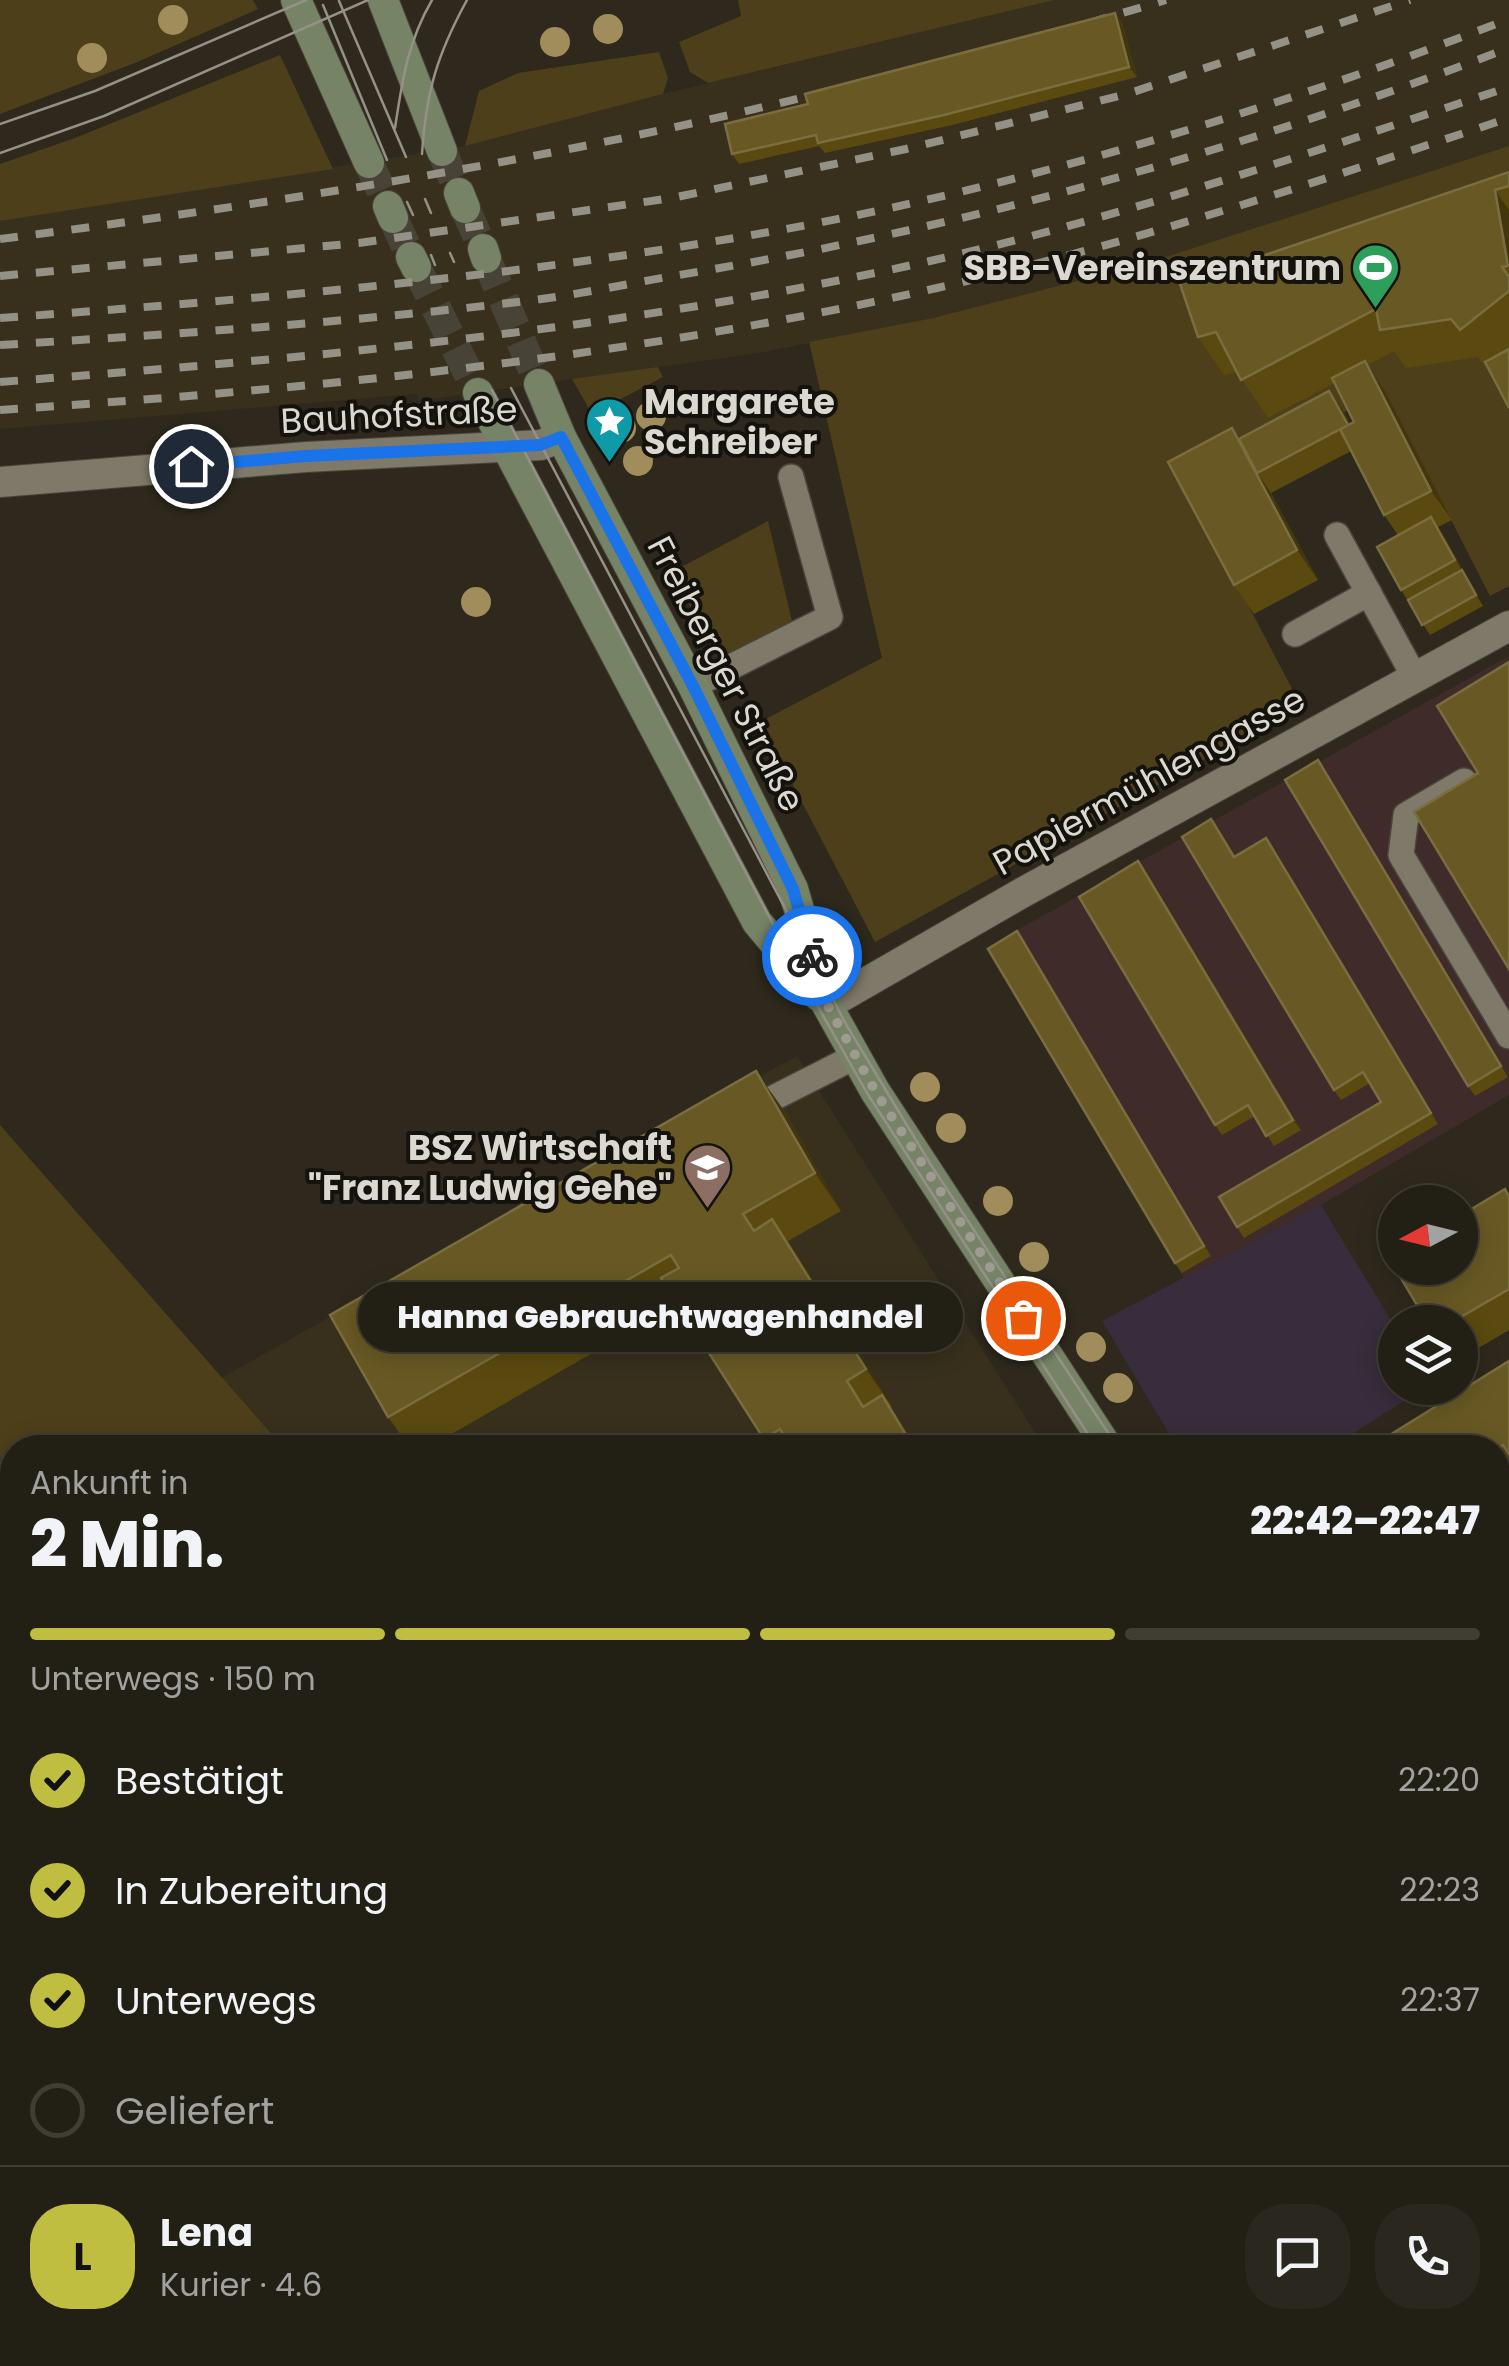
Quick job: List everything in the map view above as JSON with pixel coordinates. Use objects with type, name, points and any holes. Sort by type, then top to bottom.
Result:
[{"type":"street","points":[[296,0],[370,163]]},
{"type":"street","points":[[383,0],[442,151]]},
{"type":"street","name":"Freiberger Straße","points":[[539,384],[561,437],[693,686],[793,889],[828,1006]]},
{"type":"street","name":"Freiberger Straße","points":[[478,392],[757,922],[828,1006],[938,1190],[1099,1435]]},
{"type":"street","name":"Bauhofstraße","points":[[0,482],[306,456],[540,445],[561,437]]},
{"type":"street","name":"Papiermühlengasse","points":[[828,1006],[1020,894],[1509,626]]},
{"type":"lane","points":[[693,686],[830,618],[791,477]]},
{"type":"lane","points":[[1337,535],[1415,678]]},
{"type":"lane","points":[[1295,634],[1369,593]]},
{"type":"lane","points":[[1464,782],[1406,815],[1401,855],[1509,1036]]},
{"type":"lane","points":[[744,1114],[856,1056]]},
{"type":"shaded area","points":[[0,0],[253,0],[258,9],[135,63],[0,114]]},
{"type":"shaded area","points":[[738,0],[1055,0],[708,83],[690,72],[679,42],[741,16]]},
{"type":"shaded area","points":[[1055,0],[1509,0],[1509,146],[1147,263],[933,318],[759,353],[418,401],[416,394],[0,429],[0,221],[465,146]]},
{"type":"shaded area","points":[[659,52],[668,78],[663,94],[465,146],[479,91],[518,73]]},
{"type":"shaded area","points":[[280,55],[333,169],[0,221],[0,164]]},
{"type":"shaded area","points":[[1509,146],[1509,586],[1490,596],[1385,391],[1189,492],[1301,706],[875,942],[760,722],[882,658],[809,342],[933,318],[1147,263]]},
{"type":"shaded area","points":[[658,367],[663,377],[592,414],[572,379]]},
{"type":"shaded area","points":[[768,521],[792,621],[718,659],[672,572]]},
{"type":"shaded area","points":[[1509,656],[1509,1095],[1321,1205],[1184,1279],[985,948]]},
{"type":"shaded area","name":"BSZ Wirtschaft \"Franz Ludwig Gehe\"","points":[[797,1056],[1036,1435],[272,1435],[221,1378]]},
{"type":"shaded area","points":[[0,1125],[272,1435],[0,1435]]},
{"type":"shaded area","points":[[1321,1205],[1382,1305],[1378,1305],[1378,1405],[1398,1405],[1350,1435],[1170,1435],[1102,1321]]},
{"type":"building","points":[[1115,13],[1129,67],[818,143],[816,135],[732,154],[725,124],[808,104],[805,94]]},
{"type":"building","points":[[1509,172],[1509,186],[1495,190],[1508,266],[1502,267],[1509,277],[1509,291],[1460,330],[1451,319],[1380,330],[1376,309],[1241,380],[1216,332],[1198,337],[1180,284]]},
{"type":"building","points":[[1509,349],[1509,408],[1485,362]]},
{"type":"building","points":[[1365,361],[1431,491],[1384,515],[1340,429],[1354,422],[1332,378]]},
{"type":"building","points":[[1329,391],[1348,425],[1257,473],[1239,439]]},
{"type":"building","points":[[1232,428],[1297,550],[1234,585],[1168,462]]},
{"type":"building","points":[[1431,517],[1455,560],[1401,590],[1377,547]]},
{"type":"building","points":[[1462,570],[1476,595],[1422,625],[1408,600]]},
{"type":"building","points":[[1509,662],[1509,969],[1414,812],[1478,773],[1437,706]]},
{"type":"building","points":[[1318,760],[1501,1066],[1468,1086],[1285,780]]},
{"type":"building","points":[[1211,819],[1234,857],[1266,838],[1431,1113],[1237,1227],[1219,1197],[1381,1102],[1363,1072],[1334,1090],[1182,837]]},
{"type":"building","points":[[1138,861],[1293,1120],[1266,1136],[1248,1105],[1215,1125],[1079,897]]},
{"type":"building","points":[[1017,931],[1204,1246],[1175,1263],[988,949]]},
{"type":"building","points":[[756,1071],[815,1173],[743,1214],[754,1231],[772,1219],[866,1369],[847,1381],[863,1407],[882,1395],[906,1435],[784,1435],[780,1429],[761,1435],[661,1278],[679,1268],[671,1255],[388,1417],[330,1315]]},
{"type":"building","points":[[1505,1189],[1509,1197],[1509,1289],[1478,1307],[1417,1305],[1405,1285],[1478,1285],[1478,1205]]},
{"type":"building","points":[[1509,1361],[1509,1435],[1390,1435],[1438,1405],[1478,1405],[1478,1380]]},
{"type":"tunnel","points":[[442,151],[459,193]]},
{"type":"tunnel","points":[[369,163],[388,206]]},
{"type":"tunnel","points":[[465,208],[483,249]]},
{"type":"tunnel","points":[[393,218],[411,257]]},
{"type":"tunnel","points":[[486,258],[539,384]]},
{"type":"tunnel","points":[[416,267],[478,393]]},
{"type":"tram line","points":[[0,124],[95,91],[306,0]]},
{"type":"tram line","points":[[0,153],[104,116],[368,0]]},
{"type":"tram line","points":[[395,128],[412,46],[432,0]]},
{"type":"tram line","points":[[422,154],[435,74],[467,0]]},
{"type":"tram line","points":[[339,1],[406,157]]},
{"type":"tram line","points":[[323,5],[387,160]]},
{"type":"tram line","points":[[425,199],[431,213]]},
{"type":"tram line","points":[[407,202],[413,215]]},
{"type":"tram line","points":[[450,253],[454,262]]},
{"type":"tram line","points":[[431,255],[435,265]]},
{"type":"tram line","points":[[511,388],[847,1026],[931,1165],[1109,1435]]},
{"type":"tram line","points":[[492,390],[796,968],[867,1093],[1089,1435]]},
{"type":"railway","points":[[1089,23],[1166,0]]},
{"type":"railway","points":[[0,276],[359,243],[672,198],[906,149],[1127,94],[1410,0]]},
{"type":"railway","points":[[0,318],[198,303],[493,273],[688,246],[877,211],[1060,166],[1244,113],[1509,19]]},
{"type":"railway","points":[[0,345],[267,327],[467,308],[570,295],[785,256],[995,210],[1203,153],[1509,48]]},
{"type":"railway","points":[[0,382],[234,363],[467,338],[699,306],[815,285],[1077,224],[1509,87]]},
{"type":"railway","points":[[0,239],[418,177],[626,137],[833,90]]},
{"type":"railway","points":[[0,410],[236,392],[471,367],[705,334],[821,312],[1010,271],[1153,231],[1509,118]]},
{"type":"way so far","points":[[812,956],[828,1006],[875,1091],[1023,1318]]},
{"type":"place","name":"SBB-Vereinszentrum","points":[[1376,310]]},
{"type":"place","name":"Margarete Schreiber","points":[[609,464]]},
{"type":"place","name":"BSZ Wirtschaft \"Franz Ludwig Gehe\"","points":[[707,1210]]},
{"type":"place","name":"Hanna Gebrauchtwagenhandel","points":[[1023,1318]]},
{"type":"route","points":[[191,466],[306,456],[540,445],[561,437],[693,686],[793,889],[812,956]]}]
